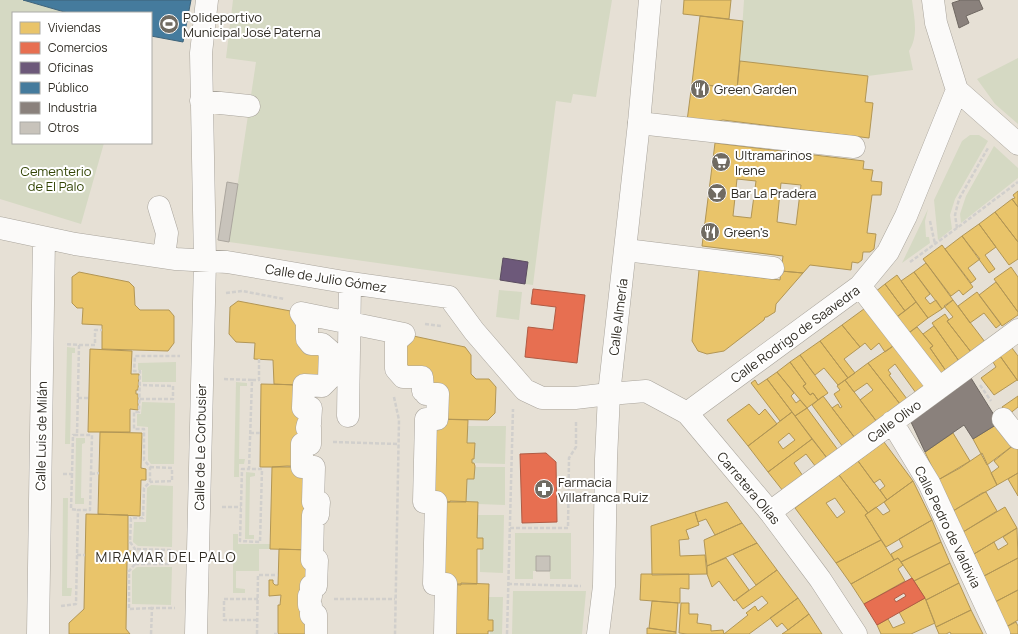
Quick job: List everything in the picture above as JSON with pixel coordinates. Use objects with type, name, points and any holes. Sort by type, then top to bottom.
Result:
[{"type":"street","name":"Calle de Le Corbusier","points":[[196,634],[204,261],[201,53],[207,0]]},
{"type":"street","name":"Calle Almería","points":[[598,634],[604,586],[606,459],[609,394],[626,250],[650,0]]},
{"type":"street","points":[[933,0],[936,23],[957,90],[1018,144]]},
{"type":"street","name":"Calle Rodrigo de Saavedra","points":[[687,413],[860,286],[888,252],[906,216],[957,90]]},
{"type":"street","points":[[201,101],[249,106]]},
{"type":"street","points":[[639,123],[854,147]]},
{"type":"street","points":[[159,207],[167,233],[164,257]]},
{"type":"street","name":"Calle de Julio Gómez","points":[[0,228],[75,244],[164,257],[244,265],[350,283],[449,297],[474,331],[525,390],[542,398],[575,398],[609,394]]},
{"type":"street","name":"Calle Luis de Milán","points":[[38,634],[44,238]]},
{"type":"street","points":[[626,250],[773,268]]},
{"type":"street","points":[[244,265],[249,280],[325,292]]},
{"type":"street","points":[[348,416],[350,283]]},
{"type":"street","points":[[860,286],[939,388]]},
{"type":"street","points":[[379,301],[437,308],[474,331]]},
{"type":"street","points":[[316,634],[316,615],[311,615],[309,596],[311,596],[312,586],[316,586],[317,560],[312,560],[313,515],[318,515],[319,502],[313,502],[314,467],[302,467],[302,444],[310,444],[310,428],[307,428],[308,424],[310,424],[311,408],[303,408],[304,385],[322,386],[329,379],[330,351],[322,344],[312,344],[307,339],[307,322],[301,313],[404,334],[396,341],[396,369],[403,377],[422,377],[423,391],[426,391],[426,394],[438,394],[437,419],[426,419],[424,502],[436,502],[434,584],[446,584],[445,634]]},
{"type":"street","name":"Calle Olivo","points":[[770,512],[1018,330]]},
{"type":"street","name":"Carretera Olías","points":[[609,394],[646,391],[687,413],[770,512],[820,579],[856,634]]},
{"type":"street","points":[[1003,419],[1018,438]]},
{"type":"street","name":"Calle Pedro de Valdivia","points":[[892,422],[929,483],[999,634]]},
{"type":"path","points":[[957,228],[955,215],[959,199],[989,147]]},
{"type":"path","points":[[906,264],[1018,182]]},
{"type":"path","points":[[930,220],[935,244]]},
{"type":"path","points":[[69,344],[95,345],[95,330],[102,330]]},
{"type":"path","points":[[77,435],[79,345]]},
{"type":"path","points":[[150,482],[150,467],[144,460],[144,429],[134,429],[134,412],[139,412],[140,399],[140,371],[134,371],[135,356],[181,356]]},
{"type":"path","points":[[224,379],[259,380],[259,359]]},
{"type":"path","points":[[968,367],[1003,419]]},
{"type":"path","points":[[507,634],[513,377]]},
{"type":"path","points":[[250,469],[252,380]]},
{"type":"path","points":[[140,385],[173,386],[173,399],[140,399]]},
{"type":"path","points":[[392,390],[399,420],[395,634]]},
{"type":"path","points":[[173,392],[180,392]]},
{"type":"path","points":[[78,398],[88,398]]},
{"type":"path","points":[[510,528],[568,528],[569,458],[576,447],[575,398]]},
{"type":"path","points":[[250,433],[260,433]]},
{"type":"path","points":[[72,446],[73,435],[92,435],[90,510],[71,509],[72,474]]},
{"type":"path","points":[[333,442],[399,444]]},
{"type":"path","points":[[150,467],[172,468],[172,481],[150,482],[144,488],[143,518],[131,518],[130,542],[136,549],[135,564],[129,571],[129,609],[170,608]]},
{"type":"path","points":[[242,469],[250,469],[262,469],[260,542],[240,541],[242,469]]},
{"type":"path","points":[[91,474],[99,473]]},
{"type":"path","points":[[222,506],[241,507]]},
{"type":"path","points":[[60,612],[61,605],[76,604],[78,510]]},
{"type":"path","points":[[135,564],[170,564],[170,550],[136,549]]},
{"type":"path","points":[[77,555],[85,554]]},
{"type":"path","points":[[257,634],[258,575],[278,575]]},
{"type":"path","points":[[508,584],[604,586]]},
{"type":"path","points":[[257,620],[224,620],[223,609],[224,599],[258,599]]},
{"type":"path","points":[[329,599],[396,599]]},
{"type":"path","points":[[151,634],[152,608]]},
{"type":"green space","name":"Cementerio de El Palo","points":[[0,0],[22,0],[64,12],[12,12],[12,144],[104,144],[81,224],[0,199]]},
{"type":"green space","points":[[233,0],[612,0],[596,97],[573,94],[571,103],[556,101],[533,285],[229,242],[256,62],[226,58]]},
{"type":"green space","points":[[744,0],[912,0],[915,19],[915,32],[909,51],[913,70],[868,76],[740,61]]},
{"type":"green space","points":[[1018,58],[1018,124],[995,104],[977,79]]},
{"type":"green space","points":[[970,135],[979,135],[988,141],[955,199],[950,215],[952,229],[938,240],[934,200],[962,141]]},
{"type":"green space","points":[[994,146],[1018,168],[1018,178],[961,223],[960,214],[966,196]]},
{"type":"green space","points":[[928,209],[925,221],[926,237],[929,237],[930,243],[902,263]]},
{"type":"green space","points":[[499,290],[522,292],[519,320],[496,317]]},
{"type":"green space","points":[[67,347],[75,348],[75,353],[72,353],[70,444],[65,444]]},
{"type":"green space","points":[[176,362],[176,382],[142,382],[142,370],[138,370],[138,363]]},
{"type":"green space","points":[[236,382],[247,383],[247,386],[240,386],[239,459],[245,459],[244,464],[239,464],[239,477],[234,477]]},
{"type":"green space","points":[[142,402],[175,403],[174,464],[151,464],[148,460],[148,427],[137,426],[137,414],[141,414]]},
{"type":"green space","points":[[468,426],[506,426],[505,464],[472,463],[472,459],[474,459],[475,443],[467,443]]},
{"type":"green space","points":[[76,438],[85,438],[85,443],[82,444],[81,498],[84,498],[84,504],[75,504]]},
{"type":"green space","points":[[475,467],[505,467],[505,505],[466,502],[467,479]]},
{"type":"green space","points":[[246,472],[255,473],[255,476],[250,477],[249,535],[254,535],[254,539],[245,539]]},
{"type":"green space","points":[[151,485],[173,486],[172,547],[138,546],[133,542],[134,522],[146,522],[147,488]]},
{"type":"green space","points":[[63,498],[68,498],[67,588],[72,588],[71,596],[62,596]]},
{"type":"green space","points":[[478,515],[504,515],[503,573],[480,572],[480,549],[483,549],[483,538],[477,538]]},
{"type":"green space","points":[[515,533],[571,533],[571,579],[550,579],[549,556],[536,556],[536,571],[533,571],[533,579],[515,579]]},
{"type":"green space","points":[[233,534],[238,534],[238,544],[270,544],[270,549],[259,549],[259,571],[236,571],[236,588],[245,589],[245,593],[233,593]]},
{"type":"green space","points":[[137,567],[172,567],[171,605],[132,604],[132,571]]},
{"type":"green space","points":[[513,591],[586,591],[582,634],[512,634]]},
{"type":"green space","points":[[488,597],[503,597],[502,634],[490,634],[490,631],[493,631],[493,620],[488,620]]},
{"type":"building: Viviendas","points":[[684,0],[731,0],[729,19],[683,14]]},
{"type":"building: Viviendas","points":[[700,16],[743,21],[737,89],[692,83]]},
{"type":"building: Viviendas","points":[[740,61],[868,76],[865,102],[873,103],[869,138],[723,120],[710,123],[687,121],[692,83],[737,89]]},
{"type":"building: Viviendas","points":[[715,143],[864,161],[863,169],[873,170],[871,181],[882,182],[881,195],[872,195],[867,233],[876,234],[874,249],[870,252],[863,252],[862,260],[858,263],[852,262],[851,270],[810,265],[803,273],[781,271],[783,256],[702,246]],"holes":[[[737,179],[756,181],[751,218],[733,216]],[[781,183],[801,185],[796,225],[777,222]]]},
{"type":"building: Viviendas","points":[[1018,191],[1018,207],[1012,199],[1015,198],[1013,195]]},
{"type":"building: Viviendas","points":[[1012,199],[1018,207],[1018,242],[995,212]]},
{"type":"building: Viviendas","points":[[995,212],[1018,242],[1018,259],[1009,265],[979,224]]},
{"type":"building: Viviendas","points":[[979,224],[996,247],[985,255],[995,269],[989,273],[962,236]]},
{"type":"building: Viviendas","points":[[962,236],[980,259],[968,268],[976,279],[971,283],[945,249]]},
{"type":"building: Viviendas","points":[[942,245],[973,287],[963,295],[959,290],[951,296],[923,259]]},
{"type":"building: Viviendas","points":[[926,263],[953,300],[942,309],[914,272]]},
{"type":"building: Viviendas","points":[[1011,267],[1018,277],[1018,312],[994,279]]},
{"type":"building: Viviendas","points":[[699,270],[780,280],[781,271],[803,273],[776,304],[775,312],[765,317],[764,320],[724,351],[707,354],[698,351],[692,341]]},
{"type":"building: Viviendas","points":[[79,272],[129,282],[134,287],[135,305],[140,310],[169,310],[174,316],[174,343],[168,351],[102,349],[102,325],[82,324],[83,308],[77,308],[72,303],[72,277]]},
{"type":"building: Viviendas","points":[[914,272],[930,294],[925,298],[930,304],[936,300],[942,309],[928,318],[901,281]]},
{"type":"building: Viviendas","points":[[897,275],[916,302],[905,311],[885,284]]},
{"type":"building: Viviendas","points":[[996,282],[1018,312],[1018,315],[1002,326],[979,295]]},
{"type":"building: Viviendas","points":[[885,284],[905,311],[894,319],[875,292]]},
{"type":"building: Viviendas","points":[[977,292],[1001,324],[996,328],[984,313],[970,323],[958,306]]},
{"type":"building: Viviendas","points":[[953,300],[985,342],[971,352],[947,321],[953,317],[944,306]]},
{"type":"building: Viviendas","points":[[238,301],[301,313],[329,379],[315,386],[274,384],[273,360],[254,359],[255,343],[236,342],[229,334],[230,307]]},
{"type":"building: Viviendas","points":[[916,302],[928,318],[906,335],[894,319]]},
{"type":"building: Viviendas","points":[[868,306],[896,344],[885,352],[879,343],[871,350],[865,343],[860,347],[842,325]]},
{"type":"building: Viviendas","points":[[945,314],[949,320],[947,321],[971,352],[959,361],[932,323]]},
{"type":"building: Viviendas","points":[[842,325],[860,347],[844,359],[855,373],[848,378],[820,341]]},
{"type":"building: Viviendas","points":[[934,326],[959,361],[946,371],[930,348],[933,346],[923,334]]},
{"type":"building: Viviendas","points":[[917,327],[933,346],[930,348],[946,371],[937,377],[906,335]]},
{"type":"building: Viviendas","points":[[404,334],[465,347],[471,355],[471,374],[476,379],[489,379],[496,387],[495,413],[488,420],[437,419],[422,377],[396,369]]},
{"type":"building: Viviendas","points":[[820,341],[848,378],[838,385],[824,368],[815,375],[800,355]]},
{"type":"building: Viviendas","points":[[896,344],[927,385],[916,393],[895,364],[888,370],[891,374],[889,375],[907,399],[900,404],[868,363]]},
{"type":"building: Viviendas","points":[[1012,348],[1018,356],[1018,381],[1000,356]]},
{"type":"building: Viviendas","points":[[90,349],[132,351],[131,374],[139,374],[138,390],[136,390],[136,394],[138,394],[138,410],[130,409],[130,432],[88,432]]},
{"type":"building: Viviendas","points":[[800,355],[828,393],[818,400],[813,393],[810,395],[803,386],[806,384],[790,362]]},
{"type":"building: Viviendas","points":[[1000,356],[1017,380],[994,395],[981,378],[996,367],[993,362]]},
{"type":"building: Viviendas","points":[[790,362],[806,384],[803,386],[810,395],[813,393],[818,400],[807,408],[777,372]]},
{"type":"building: Viviendas","points":[[868,363],[900,404],[877,422],[860,400],[873,390],[867,383],[854,392],[845,380]]},
{"type":"building: Viviendas","points":[[777,372],[794,393],[791,396],[796,403],[800,400],[807,408],[795,416],[767,379]]},
{"type":"building: Viviendas","points":[[767,379],[792,412],[780,421],[751,383],[755,380],[758,385]]},
{"type":"building: Viviendas","points":[[845,380],[877,422],[855,438],[832,408],[838,404],[840,408],[842,407],[834,394],[840,390],[837,386]]},
{"type":"building: Viviendas","points":[[261,384],[304,385],[302,467],[260,467]]},
{"type":"building: Viviendas","points":[[823,396],[855,438],[843,447],[812,405]]},
{"type":"building: Viviendas","points":[[1018,396],[1018,407],[1008,415],[1002,407]]},
{"type":"building: Viviendas","points":[[749,404],[759,415],[765,409],[777,424],[748,446],[727,420]]},
{"type":"building: Viviendas","points":[[807,408],[838,450],[827,458],[795,416]]},
{"type":"building: Viviendas","points":[[792,412],[812,439],[768,472],[748,446]],"holes":[[[789,433],[795,440],[783,449],[778,442]]]},
{"type":"building: Viviendas","points":[[437,419],[468,420],[467,443],[475,443],[474,459],[472,459],[472,463],[474,463],[475,466],[474,479],[467,479],[466,502],[424,502]]},
{"type":"building: Viviendas","points":[[999,423],[1015,444],[987,465],[973,439]]},
{"type":"building: Viviendas","points":[[100,432],[142,433],[141,468],[146,469],[146,480],[141,480],[140,516],[98,514]]},
{"type":"building: Viviendas","points":[[953,433],[970,461],[938,480],[925,452]]},
{"type":"building: Viviendas","points":[[812,439],[827,458],[816,467],[806,454],[794,463],[803,476],[783,491],[768,472]]},
{"type":"building: Viviendas","points":[[884,442],[913,481],[887,500],[880,490],[885,486],[880,479],[874,483],[858,461]]},
{"type":"building: Viviendas","points":[[1015,444],[1018,447],[1018,473],[997,485],[991,473],[999,467],[994,461]]},
{"type":"building: Viviendas","points":[[982,453],[997,485],[953,511],[938,480],[960,468]]},
{"type":"building: Viviendas","points":[[858,461],[887,500],[868,513],[839,475]]},
{"type":"building: Viviendas","points":[[272,467],[314,467],[312,550],[270,549]]},
{"type":"building: Viviendas","points":[[1018,473],[1018,496],[1008,479]]},
{"type":"building: Viviendas","points":[[839,475],[868,513],[865,515],[881,540],[836,563],[795,508]],"holes":[[[835,498],[845,512],[837,518],[826,503]]]},
{"type":"building: Viviendas","points":[[913,481],[932,520],[886,547],[865,515],[876,507],[883,515],[890,511],[884,502]]},
{"type":"building: Viviendas","points":[[986,492],[997,511],[963,532],[953,511]]},
{"type":"building: Viviendas","points":[[436,502],[478,502],[477,538],[483,538],[483,549],[477,549],[477,584],[434,584]]},
{"type":"building: Viviendas","points":[[727,502],[742,523],[715,535],[706,519],[698,522],[695,512]]},
{"type":"building: Viviendas","points":[[1005,507],[1017,528],[974,554],[963,532]]},
{"type":"building: Viviendas","points":[[695,512],[699,525],[686,530],[689,539],[679,540],[680,556],[705,555],[707,574],[652,575],[651,526]]},
{"type":"building: Viviendas","points":[[86,514],[128,515],[128,551],[133,551],[132,562],[127,562],[126,629],[130,634],[69,634],[69,623],[84,609]]},
{"type":"building: Viviendas","points":[[932,520],[941,542],[901,562],[898,558],[894,560],[891,554],[903,547],[899,539]]},
{"type":"building: Viviendas","points":[[742,523],[757,543],[707,566],[704,540]]},
{"type":"building: Viviendas","points":[[1017,528],[1018,558],[984,576],[974,554],[994,542],[998,550],[1008,544],[1003,537]]},
{"type":"building: Viviendas","points":[[881,540],[894,560],[851,584],[836,563]]},
{"type":"building: Viviendas","points":[[941,542],[950,563],[914,581],[901,562]]},
{"type":"building: Viviendas","points":[[757,543],[777,570],[756,585],[733,554]]},
{"type":"building: Viviendas","points":[[279,549],[312,550],[316,634],[278,634],[278,605],[280,605],[281,595],[269,596],[269,580],[273,580],[275,585],[278,585]]},
{"type":"building: Viviendas","points":[[726,558],[749,590],[734,601],[719,581],[712,587],[707,574],[707,566]]},
{"type":"building: Viviendas","points":[[898,558],[903,565],[898,569],[905,581],[864,604],[851,584]]},
{"type":"building: Viviendas","points":[[1018,558],[1018,590],[995,602],[984,576]]},
{"type":"building: Viviendas","points":[[950,563],[959,583],[926,600],[914,581]]},
{"type":"building: Viviendas","points":[[777,570],[798,598],[749,634],[724,634],[748,615],[746,613],[755,606],[758,611],[768,603],[762,596],[743,609],[736,600]]},
{"type":"building: Viviendas","points":[[641,574],[689,574],[689,589],[680,588],[680,603],[640,600]]},
{"type":"building: Viviendas","points":[[461,583],[489,584],[488,620],[493,620],[493,631],[488,631],[488,634],[445,634],[446,584],[461,585]]},
{"type":"building: Viviendas","points":[[959,583],[971,610],[936,627],[926,600]]},
{"type":"building: Viviendas","points":[[1018,590],[1018,620],[1006,627],[995,602]]},
{"type":"building: Viviendas","points":[[798,598],[809,614],[788,630],[782,623],[777,627],[770,618]]},
{"type":"building: Viviendas","points":[[925,598],[935,623],[911,634],[881,634],[877,625],[888,619],[893,628],[905,623],[899,612]]},
{"type":"building: Viviendas","points":[[652,601],[678,603],[676,632],[649,628]]},
{"type":"building: Viviendas","points":[[681,603],[689,603],[689,614],[698,614],[697,623],[711,625],[711,631],[723,630],[724,634],[679,633]]},
{"type":"building: Viviendas","points":[[971,610],[983,634],[951,634],[950,632],[946,634],[939,634],[936,627]]},
{"type":"building: Viviendas","points":[[809,614],[822,634],[782,634],[788,630]]},
{"type":"building: Viviendas","points":[[1016,622],[1018,626],[1018,634],[1009,634],[1006,627]]},
{"type":"building: Viviendas","points":[[647,628],[676,632],[676,634],[647,634]]},
{"type":"building: Comercios","points":[[533,289],[585,295],[577,363],[525,357],[528,327],[553,330],[556,307],[531,304]]},
{"type":"building: Comercios","points":[[546,453],[556,462],[557,522],[522,523],[520,454]]},
{"type":"building: Comercios","points":[[912,578],[925,598],[877,625],[864,604]],"holes":[[[904,593],[906,596],[896,602],[894,599]]]},
{"type":"building: Oficinas","points":[[503,258],[528,262],[525,284],[500,280]]},
{"type":"building: Público","name":"Polideportivo Municipal José Paterna","points":[[23,0],[191,0],[183,42],[152,36],[152,12],[65,12]]},
{"type":"building: Industria","points":[[961,0],[979,0],[983,9],[966,16],[969,23],[959,28],[952,3]]},
{"type":"building: Industria","points":[[971,378],[999,423],[973,439],[964,425],[925,452],[911,422]]},
{"type":"building: Otros","points":[[227,182],[238,184],[229,242],[218,240]]},
{"type":"building: Otros","points":[[536,556],[550,556],[550,571],[536,571]]},
{"type":"place","name":"Polideportivo Municipal José Paterna","points":[[169,24]]},
{"type":"place","name":"Green Garden","points":[[700,89]]},
{"type":"place","name":"Ultramarinos Irene","points":[[721,162]]},
{"type":"place","name":"Bar La Pradera","points":[[717,193]]},
{"type":"place","name":"Green's","points":[[710,232]]},
{"type":"place","name":"Farmacia Villafranca Ruiz","points":[[544,489]]},
{"type":"district","name":"MIRAMAR DEL PALO","points":[[166,556]]}]
